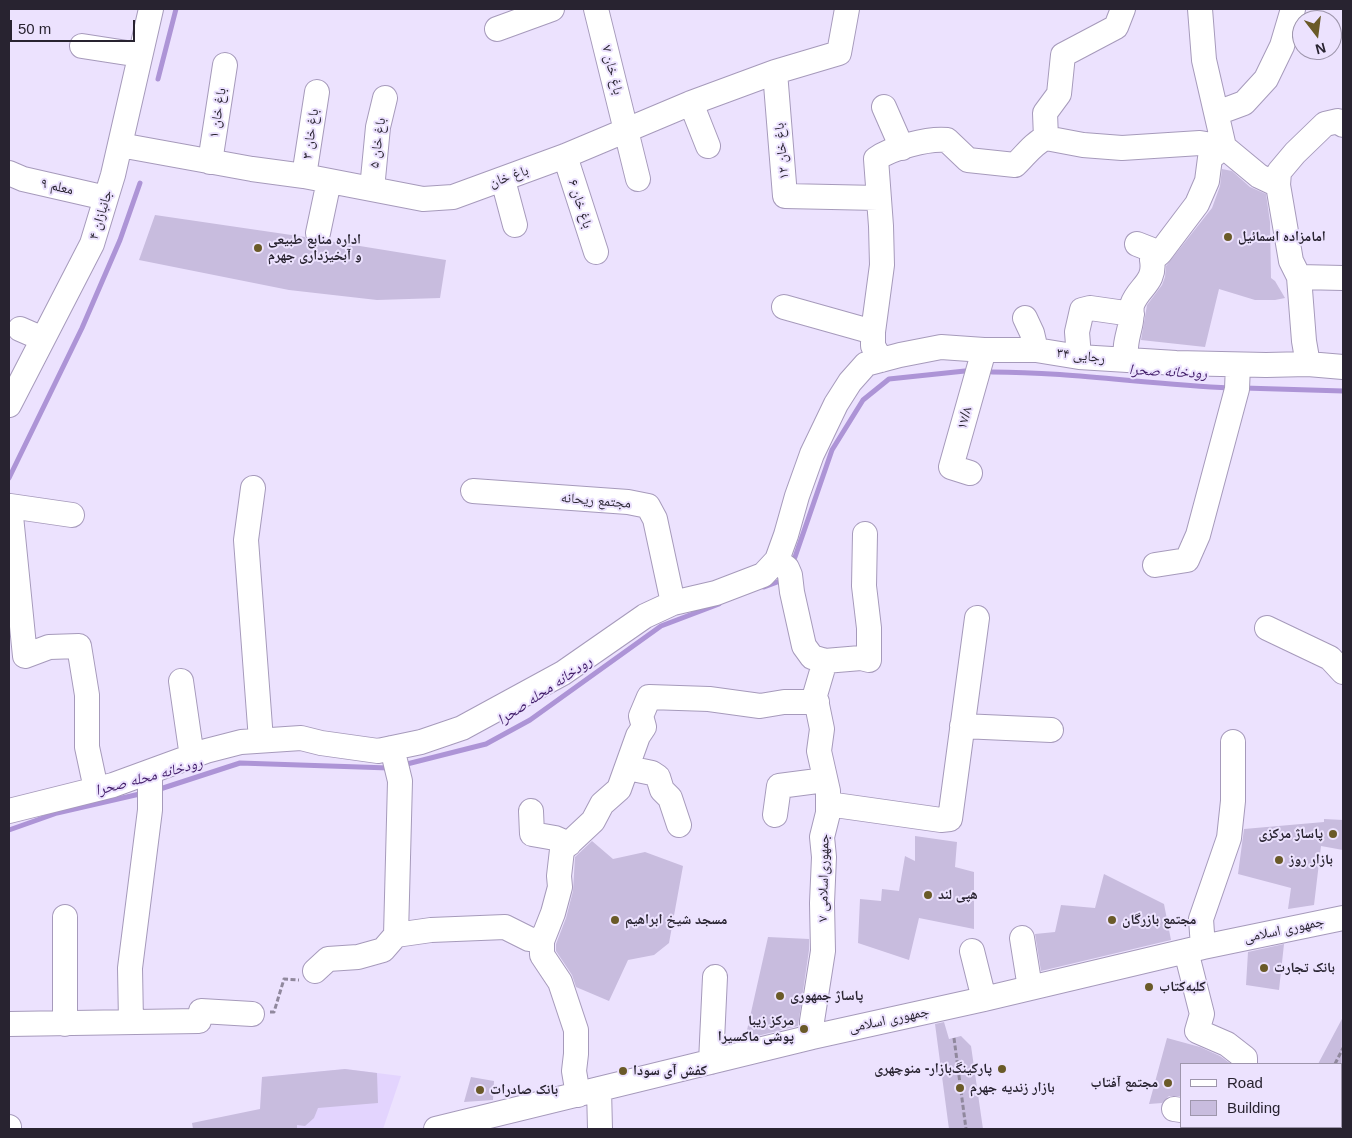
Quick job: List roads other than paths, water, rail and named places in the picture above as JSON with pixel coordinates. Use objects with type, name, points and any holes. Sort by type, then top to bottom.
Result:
[{"type":"street","name":"جانبازان ۴","points":[[9,405],[92,244],[120,144],[151,9]]},
{"type":"street","points":[[497,29],[552,9]]},
{"type":"street","name":"باغ خان ۷","points":[[596,9],[638,179]]},
{"type":"street","name":"باغ خان","points":[[120,144],[210,162],[304,176],[423,199],[453,197],[564,156],[691,103],[775,72],[839,53],[847,9]]},
{"type":"street","points":[[1046,138],[1045,113],[1059,94],[1063,55],[1116,27],[1123,9]]},
{"type":"street","points":[[1200,9],[1204,60],[1224,148]]},
{"type":"street","points":[[1217,113],[1244,103],[1266,79],[1282,46],[1293,9]]},
{"type":"street","points":[[82,46],[140,55]]},
{"type":"street","name":"باغ خان ۱","points":[[210,162],[225,65]]},
{"type":"street","name":"باغ خان ۱۲","points":[[775,72],[785,196],[878,198]]},
{"type":"street","name":"باغ خان ۳","points":[[304,176],[317,92]]},
{"type":"street","name":"باغ خان ۵","points":[[372,189],[378,127],[385,98]]},
{"type":"street","points":[[691,103],[708,146]]},
{"type":"street","points":[[884,107],[902,148]]},
{"type":"street","points":[[1308,364],[1304,341],[1299,277],[1291,261],[1278,185],[1279,172],[1295,153],[1325,124],[1338,121],[1343,125]]},
{"type":"street","points":[[881,360],[873,346],[873,332],[882,265],[876,159],[882,154],[940,139],[947,140],[968,160],[1015,166],[1037,141],[1046,138],[1083,145],[1122,148],[1200,142],[1224,148],[1259,176],[1278,185]]},
{"type":"street","points":[[1127,360],[1124,351],[1132,314],[1132,305],[1146,286],[1154,270],[1152,260],[1197,204],[1207,181],[1210,158],[1224,148]]},
{"type":"street","name":"باغ خان ۶","points":[[564,156],[596,252]]},
{"type":"street","name":"معلم ۹","points":[[9,173],[106,198]]},
{"type":"street","points":[[503,180],[515,225]]},
{"type":"street","points":[[318,234],[329,181]]},
{"type":"street","points":[[1137,244],[1160,252]]},
{"type":"street","points":[[1299,277],[1343,278]]},
{"type":"street","points":[[784,308],[873,332]]},
{"type":"street","points":[[1079,358],[1077,332],[1082,310],[1090,308],[1132,314]]},
{"type":"street","points":[[1025,318],[1032,333],[1036,350]]},
{"type":"street","points":[[20,329],[43,339]]},
{"type":"street","name":"رجایی ۳۴","points":[[785,568],[786,535],[812,454],[836,404],[850,382],[866,364],[941,347],[984,350],[1036,350],[1079,358],[1127,360],[1238,374],[1308,364],[1343,368]]},
{"type":"street","name":"۱۷/۸","points":[[970,473],[951,467],[984,350]]},
{"type":"street","points":[[1155,565],[1187,560],[1198,535],[1238,374]]},
{"type":"street","points":[[252,488],[246,540],[261,740]]},
{"type":"street","name":"مجتمع ریحانه","points":[[473,491],[628,502],[648,506],[655,519],[673,603]]},
{"type":"street","points":[[72,515],[9,506],[25,656],[49,648],[79,646],[87,696],[87,747],[96,789]]},
{"type":"street","points":[[9,811],[96,789],[241,742],[301,738],[321,743],[378,751],[421,742],[462,728],[563,673],[645,616],[673,603],[716,593],[785,568],[804,646],[812,657],[825,661],[852,658],[870,660],[869,628],[864,586],[865,534]]},
{"type":"street","points":[[828,804],[941,820],[950,819],[977,618]]},
{"type":"street","points":[[1267,628],[1342,664]]},
{"type":"street","name":"جمهوری‌اسلامی ۷","points":[[812,1037],[812,1021],[823,951],[822,903],[824,857],[822,837],[828,813],[825,780],[819,751],[822,729],[815,695],[825,661]]},
{"type":"street","points":[[181,681],[192,757]]},
{"type":"street","points":[[600,1129],[589,1092],[574,1071],[576,1030],[560,982],[542,955],[542,942],[560,887],[559,876],[562,850],[593,821],[602,804],[618,789],[628,768],[638,736],[644,727],[641,716],[649,697],[709,699],[760,706],[784,702],[817,702]]},
{"type":"street","points":[[962,726],[1051,730]]},
{"type":"street","points":[[1233,742],[1233,801],[1229,838],[1201,919],[1194,949],[1202,1014],[1197,1031],[1227,1044],[1245,1058],[1245,1063]]},
{"type":"street","points":[[315,971],[328,958],[358,956],[383,950],[396,935],[400,780],[392,748]]},
{"type":"street","points":[[628,768],[652,773],[658,777],[662,790],[670,798],[679,825]]},
{"type":"street","points":[[131,1022],[130,968],[150,810],[150,772]]},
{"type":"street","points":[[776,814],[779,786],[825,780]]},
{"type":"street","points":[[531,811],[532,834],[555,838],[569,844]]},
{"type":"street","points":[[65,917],[65,1024]]},
{"type":"street","name":"جمهوری اسلامی","points":[[437,1129],[812,1037],[984,999],[1194,949],[1343,918]]},
{"type":"street","points":[[396,935],[431,930],[505,927],[542,942]]},
{"type":"street","points":[[1022,938],[1030,988]]},
{"type":"street","points":[[972,951],[984,999]]},
{"type":"street","points":[[711,1062],[715,977]]},
{"type":"street","points":[[9,1024],[198,1021],[201,1011],[252,1014]]},
{"type":"waterway","points":[[158,79],[176,9]]},
{"type":"waterway","points":[[9,478],[82,328],[120,240],[140,183]]},
{"type":"waterway","name":"رودخانه محله صحرا","points":[[791,563],[795,557],[832,450],[863,400],[889,379],[965,371]]},
{"type":"waterway","name":"رودخانه صحرا","points":[[992,372],[1052,374],[1230,388]]},
{"type":"waterway","name":"رودخانه صحرا","points":[[1244,388],[1343,391]]},
{"type":"waterway","name":"رودخانه محله صحرا","points":[[764,587],[780,581],[782,577]]},
{"type":"waterway","name":"رودخانه محله صحرا","points":[[403,765],[486,744],[530,720],[661,626],[719,604]]},
{"type":"waterway","name":"رودخانه محله صحرا","points":[[157,790],[240,763],[389,768]]},
{"type":"waterway","name":"رودخانه محله صحرا","points":[[9,830],[57,813],[144,793]]},
{"type":"place","name":"امامزاده اسمائیل","points":[[1228,237]]},
{"type":"place","name":"اداره منابع طبیعی و آبخیزداری جهرم","points":[[258,248]]},
{"type":"place","name":"پاساژ مرکزی","points":[[1333,834]]},
{"type":"place","name":"بازار روز","points":[[1279,860]]},
{"type":"place","name":"هپی لند","points":[[928,895]]},
{"type":"place","name":"مسجد شیخ ابراهیم","points":[[615,920]]},
{"type":"place","name":"مجتمع بازرگان","points":[[1112,920]]},
{"type":"place","name":"بانک تجارت","points":[[1264,968]]},
{"type":"place","name":"کلبه‌کتاب","points":[[1149,987]]},
{"type":"place","name":"پاساژ جمهوری","points":[[780,996]]},
{"type":"place","name":"مرکز زیبا پوشی ماکسیرا","points":[[804,1029]]},
{"type":"place","name":"پارکینگ‌بازار- منوچهری","points":[[1002,1069]]},
{"type":"place","name":"کفش آی سودا","points":[[623,1071]]},
{"type":"place","name":"مجتمع آفتاب","points":[[1168,1083]]},
{"type":"place","name":"بازار زندیه جهرم","points":[[960,1088]]},
{"type":"place","name":"بانک صادرات","points":[[480,1090]]}]
